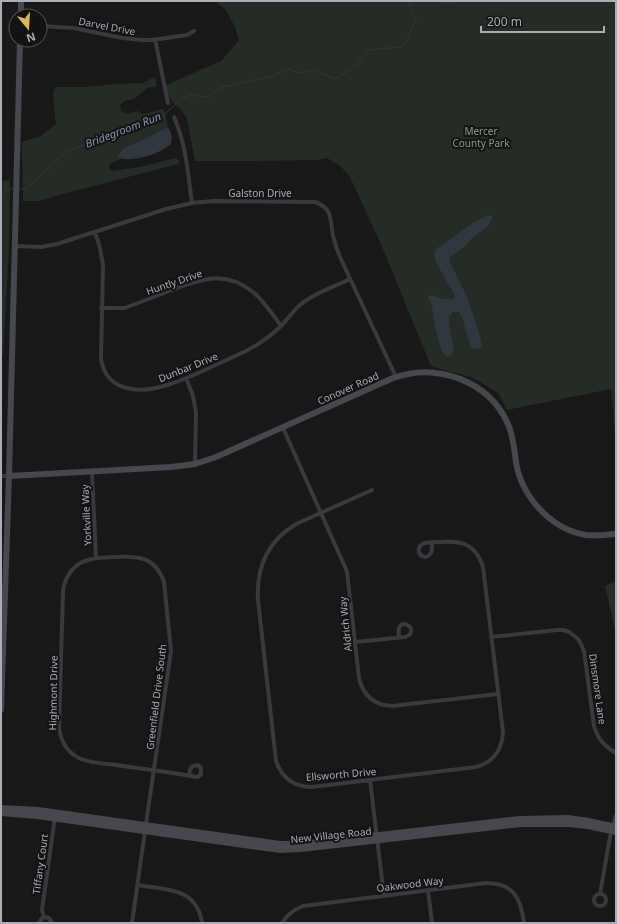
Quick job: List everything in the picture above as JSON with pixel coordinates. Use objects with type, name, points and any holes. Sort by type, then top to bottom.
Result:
[{"type":"main road","points":[[1,710],[9,476],[20,48]]},
{"type":"main road","name":"Conover Road","points":[[9,476],[170,468],[195,464],[216,457],[396,377],[426,372],[444,374],[460,379],[477,388],[499,408],[511,431],[514,442],[516,462],[521,479],[529,495],[546,515],[562,526],[577,533],[593,536],[616,534]]},
{"type":"main road","name":"New Village Road","points":[[1,808],[38,810],[55,815]]},
{"type":"main road","name":"New Village Road","points":[[1,813],[55,815],[280,850],[301,849],[520,819],[568,818],[589,821],[614,829]]},
{"type":"street","name":"Darvel Drive","points":[[48,26],[74,28],[132,40],[187,35],[194,31]]},
{"type":"street","points":[[155,39],[168,103]]},
{"type":"street","points":[[174,117],[181,135],[192,203]]},
{"type":"street","name":"Galston Drive","points":[[15,246],[49,246],[166,209],[192,203],[220,201],[313,202],[320,204],[329,213],[333,234],[340,257],[396,377]]},
{"type":"street","name":"Dunbar Drive","points":[[95,232],[100,248],[102,265],[101,359],[106,374],[114,383],[125,388],[149,389],[169,385],[251,348],[264,340],[281,326],[296,309],[307,300],[350,279]]},
{"type":"street","name":"Huntly Drive","points":[[101,308],[125,308],[197,281],[213,278],[228,280],[242,285],[254,293],[281,326]]},
{"type":"street","points":[[186,378],[193,396],[196,413],[195,464]]},
{"type":"street","name":"Aldrich Way","points":[[283,428],[347,572],[358,678],[366,695],[381,705],[392,706],[498,694]]},
{"type":"street","name":"Yorkville Way","points":[[92,472],[96,558]]},
{"type":"street","points":[[1,476],[9,476]]},
{"type":"street","name":"Ellsworth Drive","points":[[372,490],[296,524],[282,534],[265,556],[258,577],[257,590],[276,761],[278,767],[290,781],[300,786],[312,787],[476,767],[487,763],[499,750],[502,738],[483,566],[478,556],[470,547],[459,542],[432,542]]},
{"type":"street","name":"Greenfield Drive South","points":[[72,570],[86,560],[96,558],[129,556],[140,557],[155,567],[162,576],[164,582],[171,651],[132,923]]},
{"type":"street","name":"Highmont Drive","points":[[72,570],[66,580],[63,591],[59,729],[65,747],[73,755],[85,760],[189,776]]},
{"type":"street","name":"Dinsmore Lane","points":[[491,637],[557,630],[569,632],[577,638],[584,651],[596,733],[602,742],[610,750],[616,753]]},
{"type":"street","points":[[355,642],[399,638]]},
{"type":"street","points":[[370,780],[384,896]]},
{"type":"street","name":"Tiffany Court","points":[[44,918],[42,910],[55,815]]},
{"type":"street","points":[[600,894],[616,815]]},
{"type":"street","name":"Oakwood Way","points":[[282,923],[286,916],[302,906],[486,883],[498,884],[509,890],[518,899],[522,910],[524,923]]},
{"type":"street","points":[[138,885],[176,891],[187,896],[199,909],[202,923]]},
{"type":"street","points":[[428,890],[432,923]]},
{"type":"street","points":[[40,923],[40,920],[44,918],[49,918],[52,923]]},
{"type":"green space","name":"Mercer County Park","points":[[215,1],[616,1],[616,444],[611,389],[507,410],[498,393],[477,380],[431,366],[380,242],[349,175],[339,165],[327,158],[317,160],[195,161],[187,119],[181,109],[173,103],[168,95],[166,85],[221,61],[239,40],[235,27],[226,10]]},
{"type":"green space","points":[[155,77],[157,86],[147,88],[134,99],[125,101],[120,105],[121,111],[127,114],[138,111],[143,114],[163,109],[168,128],[165,128],[124,148],[119,152],[119,157],[121,159],[110,164],[109,168],[112,171],[144,166],[176,158],[180,161],[178,164],[40,201],[23,201],[22,142],[41,136],[56,124],[53,94],[55,87],[85,87],[142,83]]},
{"type":"green space","points":[[10,180],[9,251],[3,356],[1,356],[1,181]]},
{"type":"green space","points":[[616,581],[616,634],[605,586]]},
{"type":"shaded area","points":[[165,128],[168,128],[172,137],[171,143],[167,147],[154,154],[138,158],[123,159],[118,157],[124,148]]},
{"type":"shaded area","points":[[488,215],[492,216],[492,219],[487,227],[449,258],[468,299],[481,340],[481,347],[477,349],[471,348],[463,320],[459,312],[453,312],[449,316],[449,324],[454,349],[452,356],[447,357],[442,352],[435,327],[432,306],[428,298],[429,295],[443,299],[453,299],[455,296],[436,262],[434,254],[436,249],[473,223]]},
{"type":"waterway","name":"Bridegroom Run","points":[[19,189],[26,189],[67,151],[131,130],[161,118],[180,100],[192,94],[202,97],[209,97],[220,88],[273,76],[288,69],[300,73],[313,70],[336,79],[355,66],[369,50],[399,47],[406,43],[416,19],[408,1]]},
{"type":"waterway","name":"Bridegroom Run","points":[[446,1],[447,4],[453,1]]},
{"type":"waterway","name":"Bridegroom Run","points":[[1,195],[7,189],[14,189]]}]
